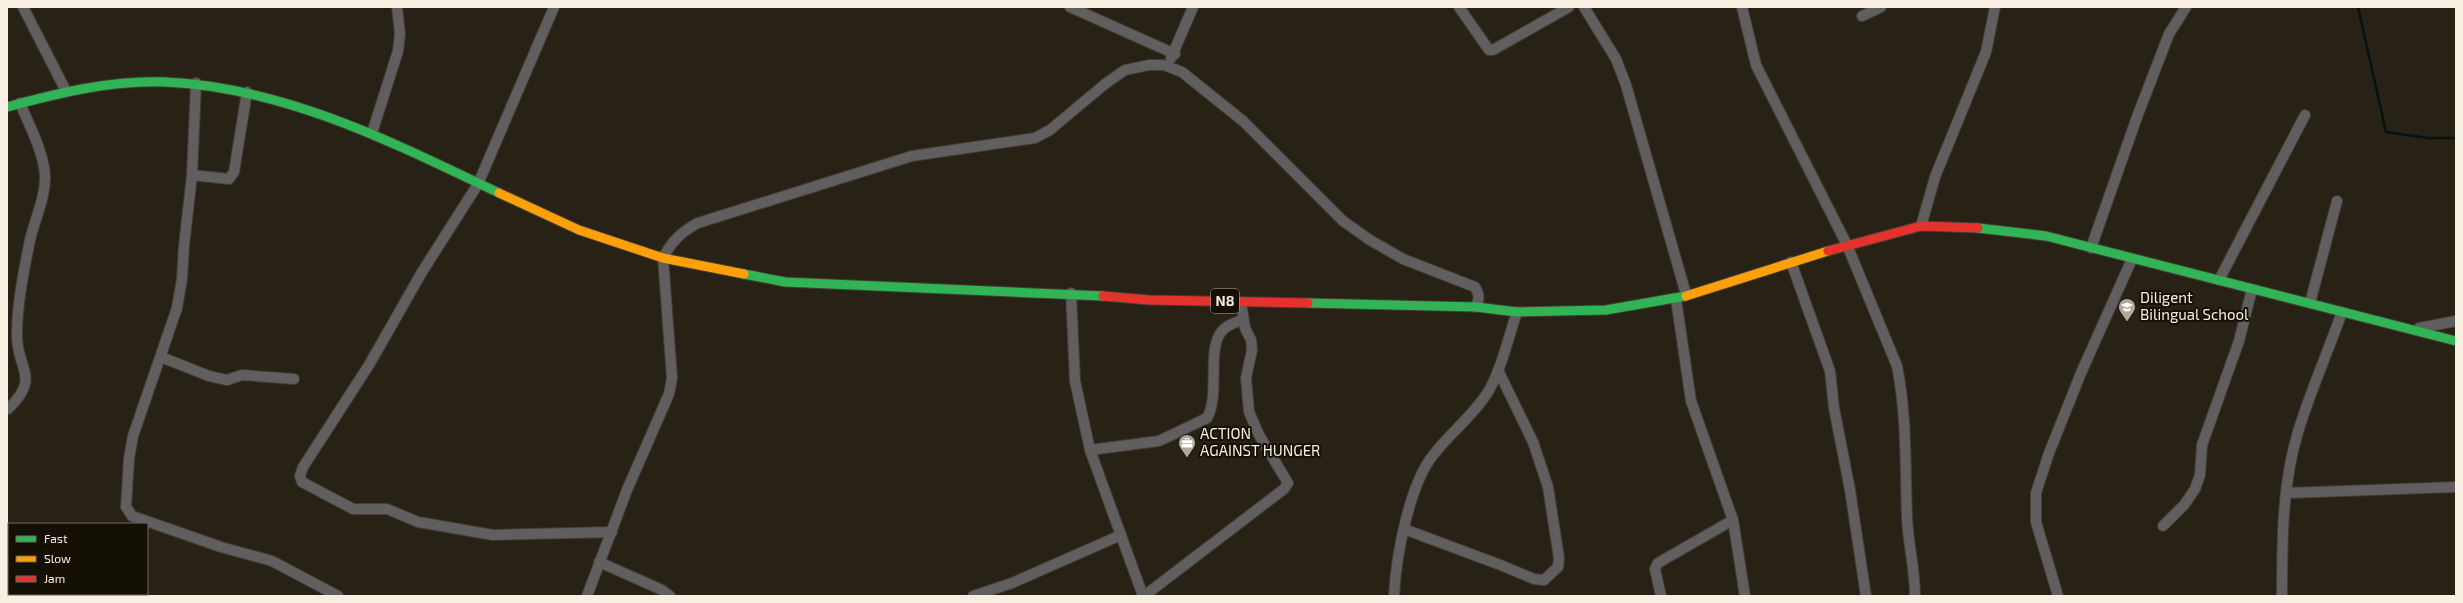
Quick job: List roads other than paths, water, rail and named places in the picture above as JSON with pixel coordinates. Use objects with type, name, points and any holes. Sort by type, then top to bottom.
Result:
[{"type":"highway","name":"N8","points":[[7,107],[66,91],[164,82],[196,83],[247,92],[290,104],[372,133],[478,184],[579,230],[663,258],[785,282],[1072,293],[1149,300],[1476,307],[1517,312],[1606,310],[1676,299],[1686,294],[1847,245],[1921,226],[1992,229],[2046,236],[2456,341]]},
{"type":"street","points":[[23,7],[66,91]]},
{"type":"street","points":[[372,133],[398,51],[400,34],[397,7]]},
{"type":"street","points":[[554,7],[478,184],[422,272],[369,365],[303,466],[300,476],[302,482],[354,509],[388,509],[418,522],[493,535],[612,532]]},
{"type":"street","points":[[1070,7],[1175,54]]},
{"type":"street","points":[[1164,65],[1175,54],[1193,7]]},
{"type":"street","points":[[1459,7],[1489,50],[1493,50],[1569,7]]},
{"type":"street","points":[[1584,7],[1616,59],[1626,85],[1686,294]]},
{"type":"street","points":[[1742,7],[1756,65],[1847,245],[1897,366],[1901,387],[1905,439],[1908,541],[1915,576],[1915,596]]},
{"type":"street","points":[[1862,16],[1881,7]]},
{"type":"street","points":[[1921,226],[1934,178],[1986,52],[1995,7]]},
{"type":"street","points":[[2091,248],[2137,117],[2169,34],[2186,7]]},
{"type":"street","points":[[587,596],[627,490],[669,394],[672,378],[663,258],[670,245],[681,232],[705,220],[912,156],[1035,138],[1050,130],[1105,84],[1126,70],[1149,64],[1164,65],[1182,72],[1243,121],[1343,221],[1370,240],[1403,259],[1474,287],[1479,292],[1479,299],[1476,307]]},
{"type":"street","points":[[196,83],[192,175],[182,279],[177,308],[133,436],[128,465],[126,508],[132,516],[221,547],[272,561],[338,596]]},
{"type":"street","points":[[192,175],[228,179],[231,177],[234,172],[247,92]]},
{"type":"street","points":[[8,409],[22,396],[25,384],[25,374],[17,334],[30,240],[45,175],[42,158],[20,103]]},
{"type":"street","points":[[2219,280],[2305,115]]},
{"type":"street","points":[[2310,303],[2337,201]]},
{"type":"street","points":[[2058,596],[2036,522],[2036,493],[2049,453],[2078,380],[2132,259]]},
{"type":"street","points":[[1791,262],[1830,371],[1834,408],[1850,490],[1866,596]]},
{"type":"street","points":[[2162,526],[2184,505],[2195,490],[2200,475],[2202,445],[2239,341],[2252,288]]},
{"type":"street","points":[[1072,293],[1075,380],[1090,450],[1143,596],[1278,494],[1288,483],[1259,435],[1249,412],[1246,378],[1252,350],[1243,319],[1241,302]]},
{"type":"street","points":[[1676,299],[1691,401],[1733,520],[1745,596]]},
{"type":"street","points":[[1394,596],[1396,569],[1404,530],[1420,478],[1433,454],[1472,415],[1488,391],[1498,370],[1517,312]]},
{"type":"street","points":[[2282,596],[2282,542],[2287,493],[2298,433],[2342,312]]},
{"type":"street","points":[[1090,450],[1159,441],[1207,418],[1213,404],[1217,338],[1224,329],[1243,319]]},
{"type":"street","points":[[2413,329],[2456,321]]},
{"type":"street","points":[[160,357],[209,376],[227,380],[242,375],[294,379]]},
{"type":"street","points":[[1404,530],[1503,566],[1534,579],[1544,580],[1558,567],[1559,558],[1548,487],[1533,442],[1498,370]]},
{"type":"street","points":[[2287,493],[2456,487]]},
{"type":"street","points":[[1661,596],[1655,569],[1658,563],[1733,520]]},
{"type":"street","points":[[973,596],[1012,583],[1121,535]]},
{"type":"street","points":[[599,562],[662,590],[670,596]]},
{"type":"waterway","points":[[2358,7],[2386,132],[2428,138],[2456,138]]},
{"type":"place","name":"Diligent Bilingual School","points":[[2127,322]]},
{"type":"place","name":"ACTION AGAINST HUNGER","points":[[1187,458]]}]
